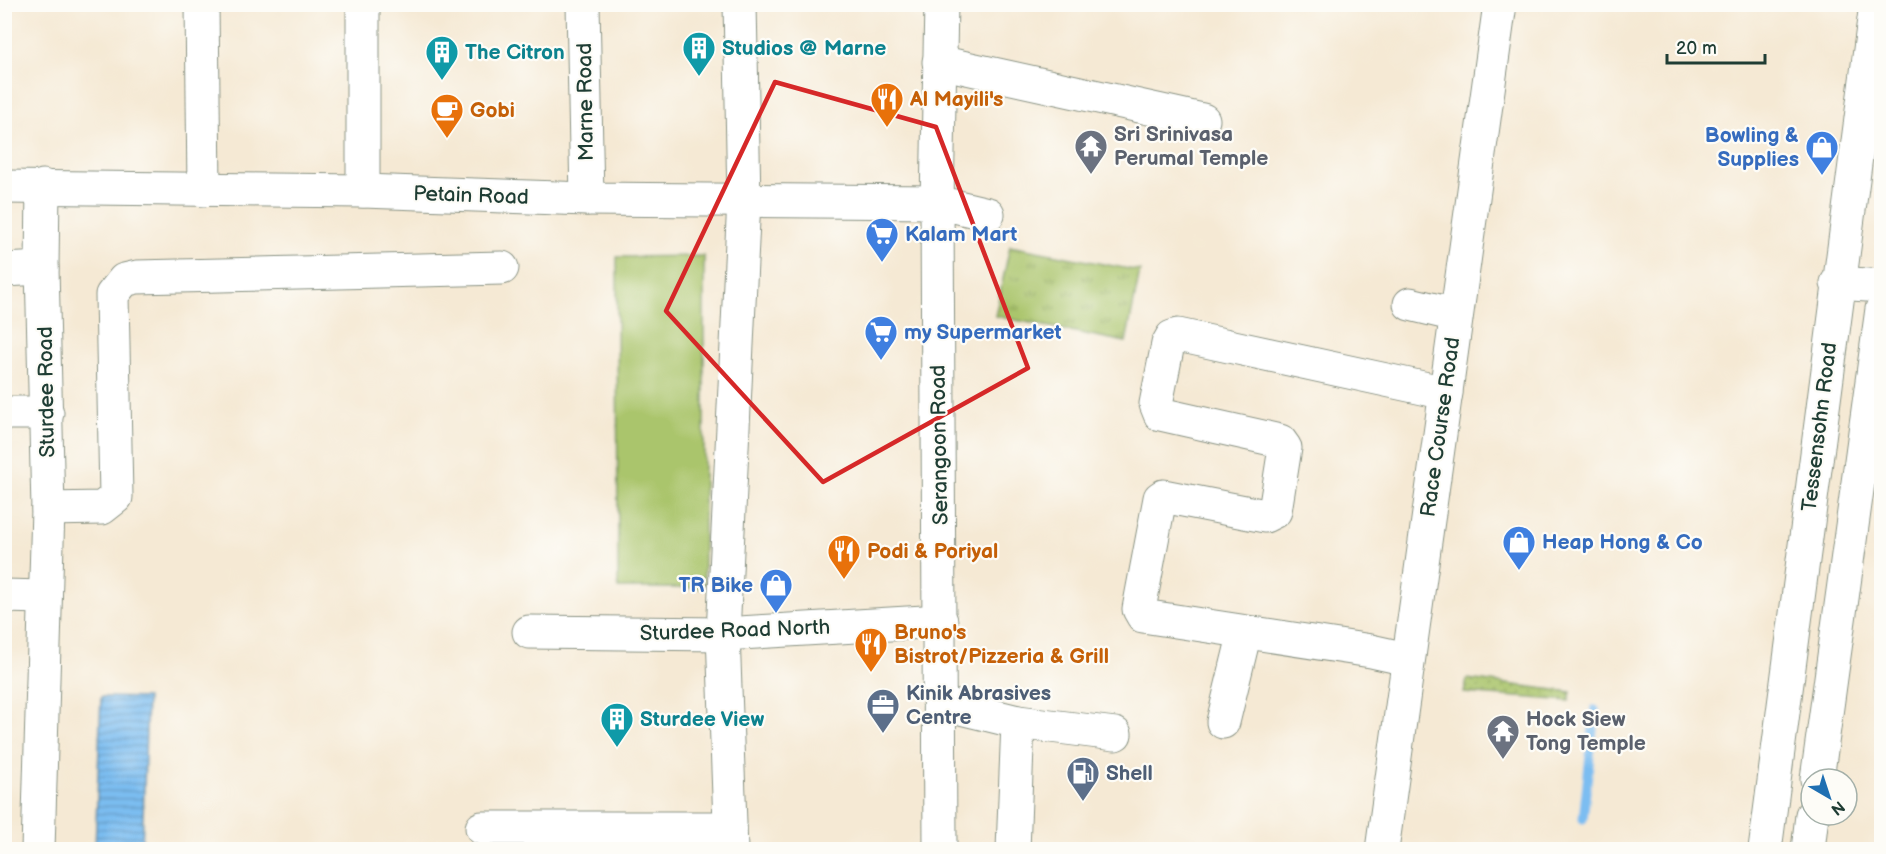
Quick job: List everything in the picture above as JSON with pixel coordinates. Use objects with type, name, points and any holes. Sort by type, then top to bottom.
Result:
[{"type":"street","points":[[202,4],[204,190]]},
{"type":"street","points":[[363,4],[363,192]]},
{"type":"street","name":"Marne Road","points":[[583,4],[587,199]]},
{"type":"street","points":[[482,828],[731,839],[723,634],[744,200],[740,4]]},
{"type":"street","name":"Serangoon Road","points":[[940,4],[937,202],[941,621],[940,849]]},
{"type":"street","name":"Race Course Road","points":[[1382,849],[1500,4]]},
{"type":"street","name":"Tessensohn Road","points":[[1765,849],[1837,283],[1876,4]]},
{"type":"street","points":[[939,62],[1203,120]]},
{"type":"street","name":"Sturdee Road","points":[[38,849],[48,508],[42,268],[43,186]]},
{"type":"street","name":"Petain Road","points":[[4,187],[363,192],[587,199],[937,202],[988,214]]},
{"type":"street","points":[[4,270],[42,268]]},
{"type":"street","points":[[48,508],[102,508],[116,497],[112,295],[124,280],[137,277],[502,268]]},
{"type":"street","points":[[1837,283],[1881,286]]},
{"type":"street","points":[[1410,304],[1456,315]]},
{"type":"street","points":[[1819,767],[1869,503],[1881,309]]},
{"type":"street","points":[[1407,659],[1371,651],[1143,616],[1138,609],[1160,498],[1163,496],[1266,516],[1271,514],[1275,511],[1285,448],[1280,441],[1160,414],[1156,404],[1168,344],[1172,337],[1178,336],[1446,393]]},
{"type":"street","points":[[4,413],[47,413]]},
{"type":"street","points":[[4,596],[44,597]]},
{"type":"street","name":"Sturdee Road North","points":[[529,632],[723,634],[941,621]]},
{"type":"street","points":[[1223,722],[1245,632]]},
{"type":"street","points":[[940,703],[1018,722],[1115,734]]},
{"type":"street","points":[[1012,849],[1018,722]]},
{"type":"street","points":[[1808,849],[1811,827]]},
{"type":"highlighted area","points":[[775,82],[936,127],[1028,368],[823,482],[666,311]]},
{"type":"green space","points":[[1010,246],[1140,271],[1126,342],[995,316]]},
{"type":"green space","points":[[704,256],[704,588],[618,588],[617,257]]},
{"type":"green space","points":[[1467,679],[1571,692],[1569,701],[1464,693]]},
{"type":"water","points":[[101,697],[147,698],[142,849],[95,849]]},
{"type":"waterway","points":[[1583,819],[1595,710]]},
{"type":"place","name":"Studios @ Marne","points":[[699,77]]},
{"type":"place","name":"The Citron","points":[[442,81]]},
{"type":"place","name":"Al Mayili's","points":[[887,128]]},
{"type":"place","name":"Gobi","points":[[447,139]]},
{"type":"place","name":"Sri Srinivasa Perumal Temple","points":[[1091,175]]},
{"type":"place","name":"Bowling & Supplies","points":[[1822,176]]},
{"type":"place","name":"Kalam Mart","points":[[882,263]]},
{"type":"place","name":"my Supermarket","points":[[881,361]]},
{"type":"place","name":"Heap Hong & Co","points":[[1519,571]]},
{"type":"place","name":"Podi & Poriyal","points":[[844,580]]},
{"type":"place","name":"TR Bike","points":[[776,614]]},
{"type":"place","name":"Bruno's Bistrot/Pizzeria & Grill","points":[[871,673]]},
{"type":"place","name":"Kinik Abrasives Centre","points":[[883,734]]},
{"type":"place","name":"Sturdee View","points":[[617,748]]},
{"type":"place","name":"Hock Siew Tong Temple","points":[[1503,760]]},
{"type":"place","name":"Shell","points":[[1083,802]]}]
